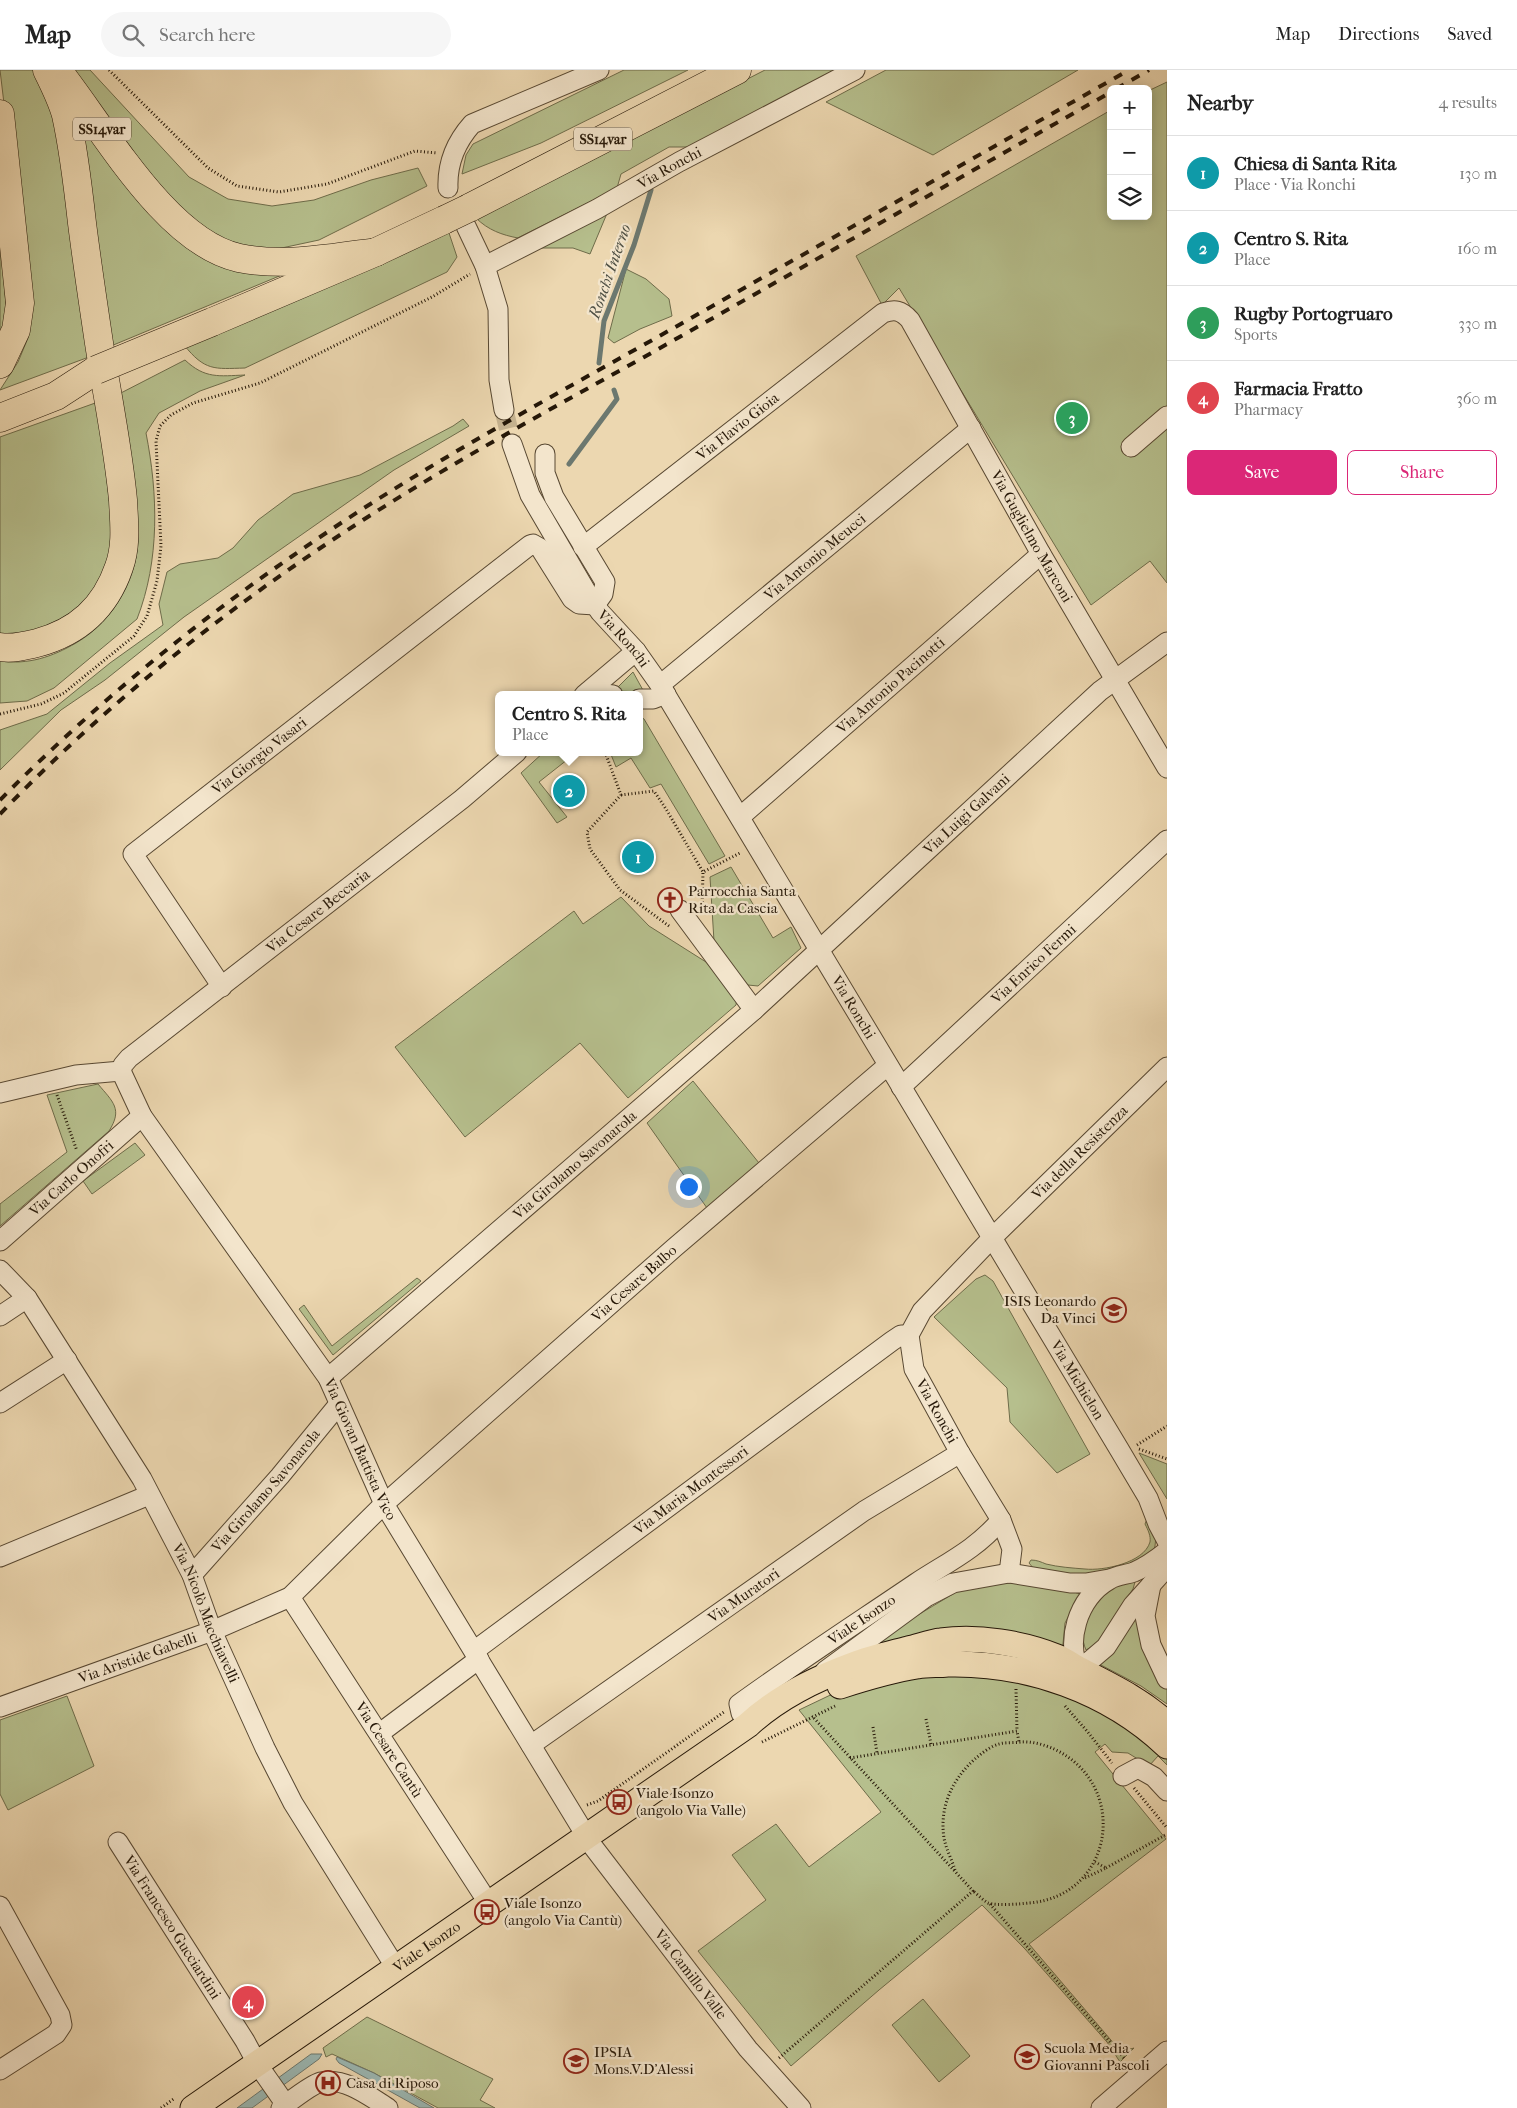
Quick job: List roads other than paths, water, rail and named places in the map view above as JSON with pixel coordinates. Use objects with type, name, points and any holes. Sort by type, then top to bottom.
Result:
[{"type":"highway","points":[[0,647],[9,648],[29,645],[52,639],[75,628],[93,612],[108,592],[120,566],[125,534],[119,465],[99,345],[74,156],[65,113],[47,70]]},
{"type":"highway","name":"SS14var","points":[[57,70],[146,189],[172,217],[202,243],[238,258],[264,261],[319,259],[376,252]]},
{"type":"highway","name":"SS14var","points":[[0,404],[96,370],[459,217],[737,70]]},
{"type":"highway","points":[[0,114],[20,302],[16,330],[0,364]]},
{"type":"highway","points":[[0,418],[56,396],[96,370]]},
{"type":"main road","name":"Viale Isonzo","points":[[753,1735],[764,1710],[818,1679],[872,1658],[941,1641],[982,1640],[1020,1646],[1081,1662],[1151,1709],[1164,1736]]},
{"type":"main road","name":"Viale Isonzo","points":[[198,2106],[274,2091],[396,1968],[587,1836],[753,1735],[772,1717],[829,1690],[860,1679],[919,1665],[961,1664],[992,1666],[1073,1686],[1102,1700],[1164,1736]]},
{"type":"street","points":[[448,188],[448,174],[452,158],[461,136],[472,124],[599,70]]},
{"type":"street","name":"Via Ronchi","points":[[485,266],[597,209],[679,162],[855,70]]},
{"type":"street","points":[[459,217],[485,266],[498,309],[499,380],[504,410]]},
{"type":"street","name":"Via Guglielmo Marconi","points":[[894,310],[904,313],[910,320],[1040,554],[1116,679],[1167,768]]},
{"type":"street","name":"Via Flavio Gioia","points":[[583,547],[883,313],[894,310]]},
{"type":"street","points":[[1131,447],[1167,416]]},
{"type":"street","name":"Via Antonio Meucci","points":[[663,690],[971,428]]},
{"type":"street","name":"Via Ronchi","points":[[512,444],[530,495],[595,605],[636,651],[663,690],[820,950],[887,1066],[993,1237]]},
{"type":"street","points":[[545,454],[545,473],[554,497],[605,582],[603,594],[595,605]]},
{"type":"street","name":"Via Giorgio Vasari","points":[[222,987],[133,854],[530,545],[537,546],[572,599],[578,604],[595,605]]},
{"type":"street","name":"Via Antonio Pacinotti","points":[[740,817],[1040,554]]},
{"type":"street","name":"Via Luigi Galvani","points":[[820,950],[1100,691],[1167,642]]},
{"type":"street","points":[[588,691],[636,651]]},
{"type":"street","points":[[643,699],[654,699],[663,690]]},
{"type":"street","name":"Via Cesare Beccaria","points":[[121,1071],[129,1058],[462,799],[512,756]]},
{"type":"street","name":"Via Enrico Fermi","points":[[901,1087],[1167,840]]},
{"type":"street","points":[[680,910],[754,1010]]},
{"type":"street","name":"Via Girolamo Savonarola","points":[[328,1378],[754,1010],[820,950]]},
{"type":"street","name":"Via Cesare Balbo","points":[[384,1504],[681,1242],[887,1066]]},
{"type":"street","name":"Via della Resistenza","points":[[993,1237],[1167,1067]]},
{"type":"street","points":[[0,1093],[76,1075],[121,1071]]},
{"type":"street","name":"Via Giovan Battista Vico","points":[[121,1071],[142,1116],[328,1378],[384,1504],[587,1836]]},
{"type":"street","name":"Via Carlo Onofri","points":[[0,1241],[142,1116]]},
{"type":"street","points":[[909,1335],[922,1310],[993,1237]]},
{"type":"street","name":"Via Michielon","points":[[993,1237],[1148,1498],[1167,1541]]},
{"type":"street","name":"Via Nicolò Macchiavelli","points":[[0,1270],[28,1298],[142,1479],[192,1574],[212,1631],[293,1803],[396,1968]]},
{"type":"street","points":[[0,1316],[28,1298]]},
{"type":"street","name":"Via Maria Montessori","points":[[380,1733],[477,1655],[892,1341],[902,1335],[909,1335]]},
{"type":"street","name":"Via Ronchi","points":[[909,1335],[914,1369],[960,1453],[1002,1520],[1012,1550],[1009,1573]]},
{"type":"street","points":[[0,1403],[67,1360]]},
{"type":"street","name":"Via Girolamo Savonarola","points":[[192,1574],[280,1476],[339,1404]]},
{"type":"street","name":"Via Muratori","points":[[531,1745],[864,1511],[960,1453]]},
{"type":"street","points":[[0,1557],[150,1495]]},
{"type":"street","name":"Via Michielon","points":[[1148,1498],[1167,1519]]},
{"type":"street","name":"Via Aristide Gabelli","points":[[0,1707],[212,1631],[290,1597],[384,1504]]},
{"type":"street","name":"Viale Isonzo","points":[[753,1735],[741,1714],[739,1704],[918,1582],[967,1552],[986,1538],[1002,1520]]},
{"type":"street","name":"Viale Isonzo","points":[[818,1679],[828,1666],[926,1597],[953,1583],[1009,1573],[1070,1583],[1109,1580],[1136,1572],[1167,1551]]},
{"type":"street","points":[[1109,1580],[1091,1596],[1082,1609],[1075,1634],[1081,1662],[1106,1647],[1133,1605],[1167,1567]]},
{"type":"street","points":[[1151,1584],[1145,1616],[1151,1645],[1167,1679]]},
{"type":"street","name":"Via Cesare Cantù","points":[[290,1597],[380,1733],[489,1904]]},
{"type":"street","name":"Viale Isonzo","points":[[919,1665],[937,1655],[1081,1662]]},
{"type":"street","points":[[1123,1776],[1138,1768],[1154,1777],[1167,1791]]},
{"type":"street","name":"Via Camillo Valle","points":[[587,1836],[748,2048],[801,2108]]},
{"type":"street","name":"Via Francesco Gucciardini","points":[[118,1842],[245,2041],[274,2091]]},
{"type":"street","points":[[0,1906],[60,2014],[62,2025],[56,2034],[0,2070]]},
{"type":"street","points":[[1101,2108],[1167,2051]]},
{"type":"street","points":[[274,2091],[319,2082],[338,2081],[355,2088],[388,2108]]},
{"type":"water","points":[[311,2054],[322,2054],[319,2059],[252,2108],[237,2108]]},
{"type":"water","points":[[337,2057],[374,2073],[434,2108],[420,2108],[339,2063],[336,2059]]},
{"type":"waterway","name":"Ronchi Interno","points":[[599,363],[604,321],[634,245],[651,190]]},
{"type":"waterway","name":"Ronchi Interno","points":[[569,464],[617,399],[614,390]]},
{"type":"tunnel","points":[[504,410],[512,444]]},
{"type":"railway","points":[[0,800],[68,734],[177,642],[252,584],[381,497],[521,414],[1129,70]]},
{"type":"railway","points":[[1123,85],[1149,70]]},
{"type":"railway","points":[[0,814],[84,733],[173,656],[266,586],[363,520],[503,436],[1107,94]]},
{"type":"place","name":"Rugby Portogruaro","points":[[1072,418]]},
{"type":"place","name":"Centro S. Rita","points":[[569,791]]},
{"type":"place","name":"Chiesa di Santa Rita","points":[[638,857]]},
{"type":"place","name":"Parrocchia Santa Rita da Cascia","points":[[670,900]]},
{"type":"place","name":"ISIS Leonardo Da Vinci","points":[[1114,1310]]},
{"type":"place","name":"Viale Isonzo (angolo Via Valle)","points":[[619,1802]]},
{"type":"place","name":"Viale Isonzo (angolo Via Cantù)","points":[[487,1912]]},
{"type":"place","name":"Farmacia Fratto","points":[[248,2002]]},
{"type":"place","name":"Scuola Media Giovanni Pascoli","points":[[1027,2057]]},
{"type":"place","name":"IPSIA Mons.V.D'Alessi","points":[[576,2061]]},
{"type":"place","name":"Casa di Riposo","points":[[328,2083]]}]
